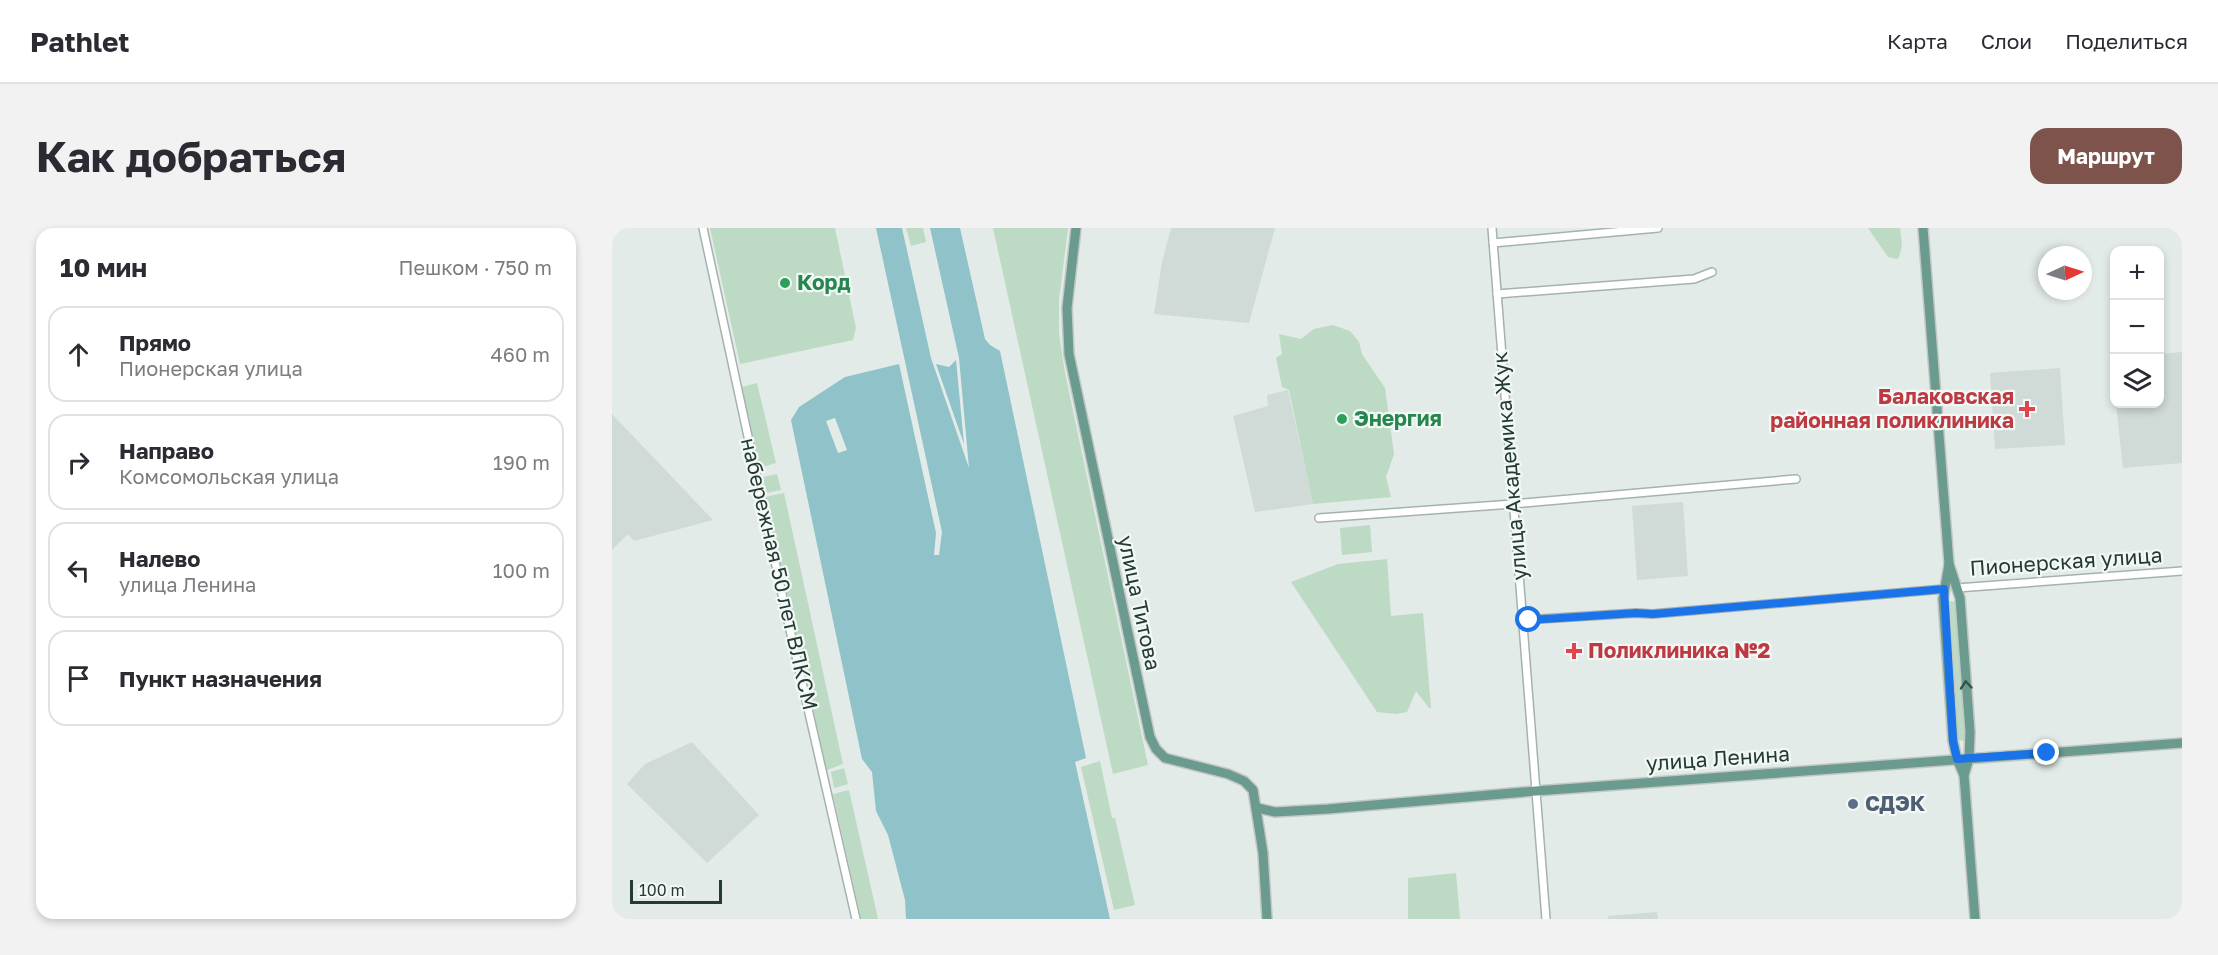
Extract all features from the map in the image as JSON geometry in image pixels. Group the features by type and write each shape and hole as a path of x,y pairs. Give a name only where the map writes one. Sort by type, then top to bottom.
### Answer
{"main road":[{"name":"улица Титова","path":"1076,228 1067,308 1070,354 1150,737 1156,749 1165,758 1228,774 1244,781 1253,790 1258,808 1264,863 1267,919"},
{"path":"1923,228 1949,564 1960,598 1970,732 1969,759 1964,775"},
{"path":"1949,564 1944,589 1952,730 1957,759 1964,775 1975,919"},
{"name":"Пионерская улица","path":"1944,589 1957,588"},
{"name":"улица Ленина","path":"1258,808 1266,811 1287,812 2182,743"}],"street":[{"name":"набережная 50 лет ВЛКСМ","path":"703,228 785,608 856,919"},
{"name":"улица Академика Жук","path":"1492,228 1546,919"},
{"path":"1493,243 1659,228"},
{"path":"1497,294 1694,279 1712,272"},
{"path":"1319,518 1513,504 1796,479"},
{"name":"Пионерская улица","path":"1957,588 2182,571"},
{"name":"Пионерская улица","path":"1522,620 1653,614 1944,589"}],"shaded area":[{"path":"1171,228 1275,228 1249,323 1154,314 1162,262"},
{"path":"2182,352 2182,463 2123,468 2116,408 2164,408 2164,354"},
{"name":"Балаковская районная поликлиника","path":"2060,368 2065,445 1995,449 1990,373"},
{"path":"1288,390 1313,504 1255,512 1233,416 1268,406 1267,395"},
{"path":"612,414 713,520 634,541 628,534 612,550"},
{"path":"1683,502 1688,576 1637,580 1632,506"},
{"path":"692,742 759,815 707,863 627,784 645,764"},
{"path":"1657,912 1658,919 1608,919 1608,916"}],"green space":[{"name":"Корд","path":"710,228 835,228 856,328 853,340 740,364"},
{"path":"906,228 923,228 926,242 911,246"},
{"path":"993,228 1068,228 1059,300 1059,334 1065,373 1148,765 1113,774"},
{"path":"1868,228 1900,228 1902,246 1897,259 1888,257"},
{"name":"Энергия","path":"1333,325 1350,331 1359,342 1362,354 1385,388 1394,454 1386,477 1391,497 1313,504 1289,390 1282,387 1276,358 1282,354 1279,334 1301,339 1314,329"},
{"path":"757,383 776,463 759,468 742,387"},
{"path":"777,474 781,490 766,493 763,477"},
{"path":"784,493 843,764 827,770 765,497"},
{"path":"1370,525 1372,552 1342,555 1340,528"},
{"path":"1387,559 1391,616 1423,613 1431,708 1416,691 1407,712 1396,714 1377,712 1291,582 1338,564"},
{"path":"1949,601 1957,602 1966,741 1957,740"},
{"path":"1100,761 1112,818 1115,818 1135,905 1114,910 1081,767"},
{"path":"844,768 848,784 834,788 831,772"},
{"path":"849,790 878,919 861,919 833,794"},
{"path":"1456,873 1460,919 1408,919 1408,878"}],"water":[{"path":"876,228 902,228 931,358 969,468 959,358 930,228 960,228 985,339 1000,351 1086,758 1075,762 1110,919 906,919 905,900 888,835 876,811 872,772 862,759 791,420 799,407 845,377 899,364 936,533 934,555 939,555 942,532"},
{"path":"956,360 964,444 936,364 949,367"}],"pier":[{"path":"835,418 847,450 838,453 826,421"}],"place":[{"name":"Корд","path":"785,283"},
{"name":"Балаковская районная поликлиника","path":"2027,409"},
{"name":"Энергия","path":"1342,419"},
{"name":"Поликлиника №2","path":"1574,651"},
{"name":"СДЭК","path":"1853,804"}],"route":[{"path":"1529,620 1636,613 1653,614 1944,589 1953,741 1957,759 2047,753"}]}
